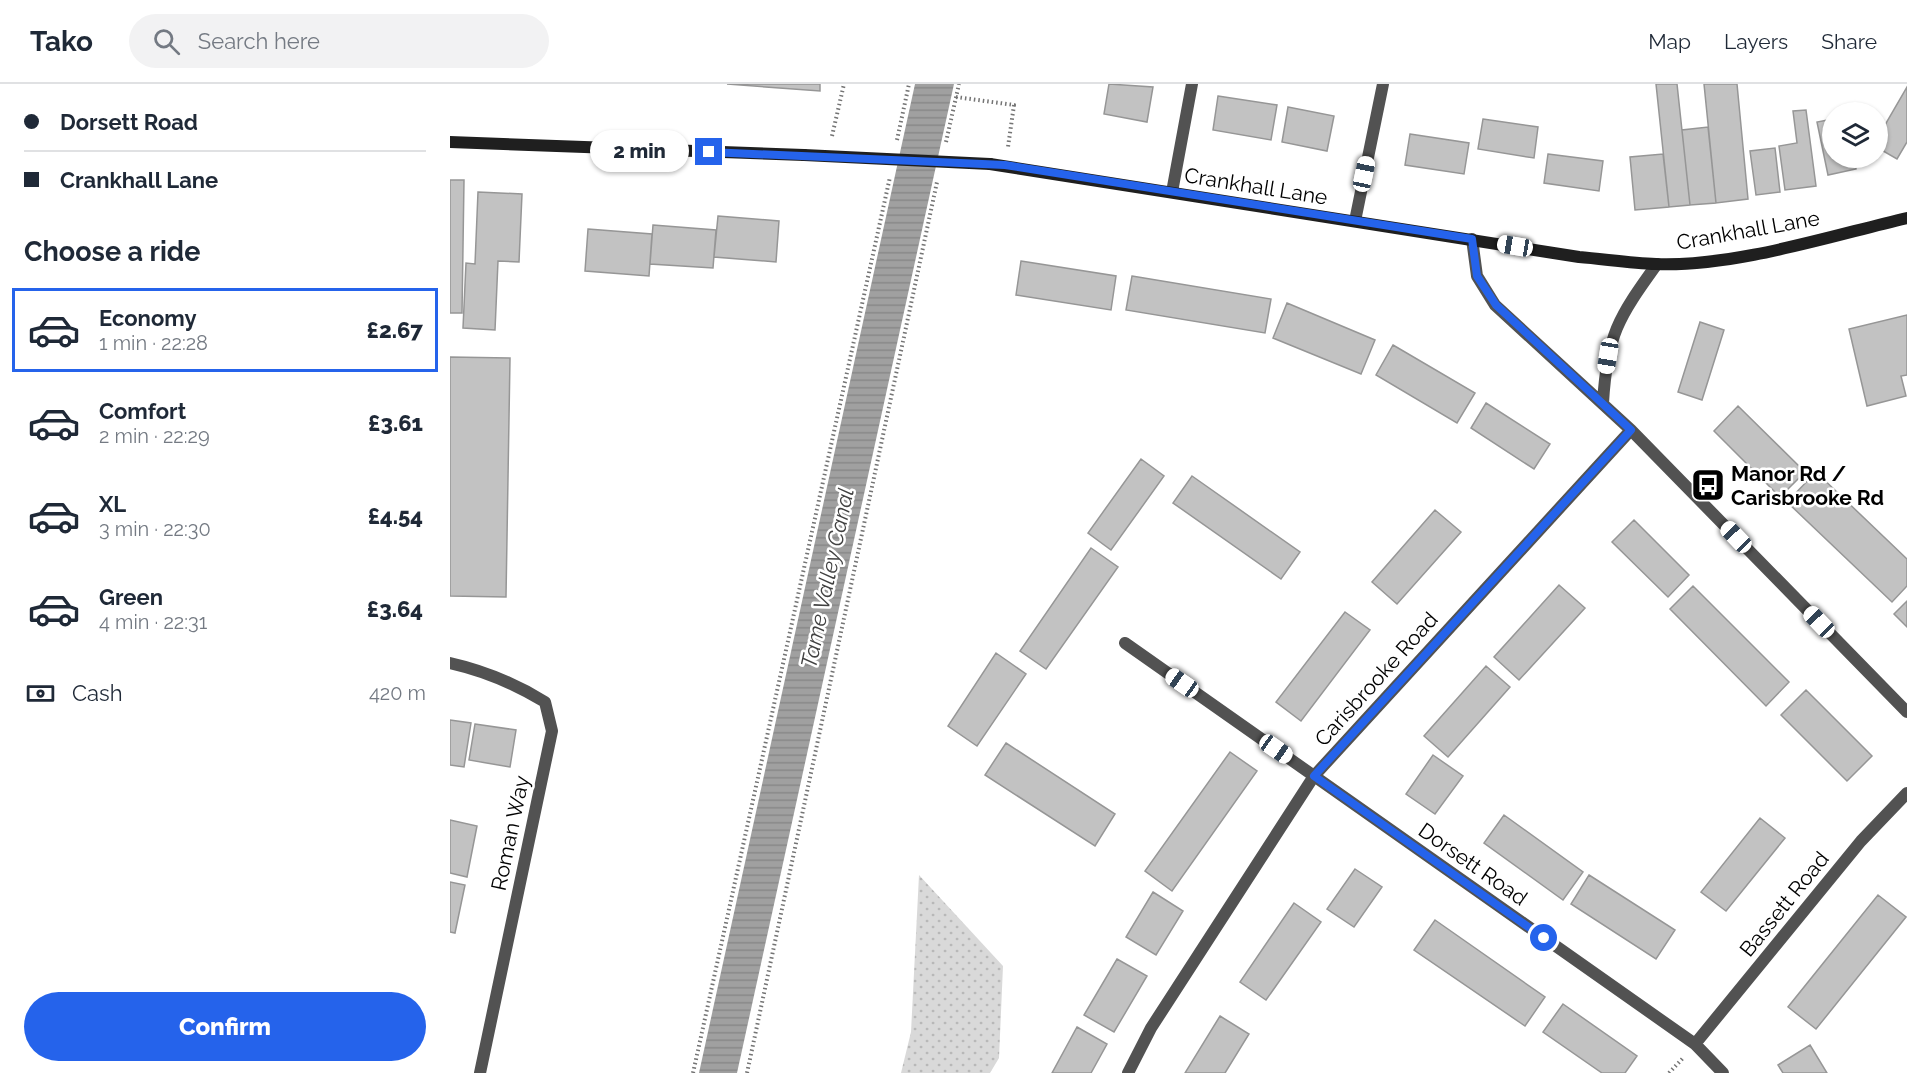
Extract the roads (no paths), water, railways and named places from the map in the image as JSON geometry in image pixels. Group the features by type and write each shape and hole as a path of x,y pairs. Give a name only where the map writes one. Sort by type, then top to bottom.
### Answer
{"street":[{"path":"1172,192 1192,84"},
{"path":"1355,221 1383,84"},
{"name":"Crankhall Lane","path":"450,142 1005,165 1579,257 1657,264 1707,261 1766,251 1907,218"},
{"path":"1472,239 1477,276 1496,305 1631,430 1907,712"},
{"path":"1603,403 1613,333 1622,313 1657,264"},
{"name":"Carisbrooke Road","path":"1128,1073 1157,1019 1314,776 1631,430"},
{"name":"Dorsett Road","path":"1125,643 1695,1044 1723,1073"},
{"name":"Roman Way","path":"450,663 483,670 505,679 545,702 552,731 480,1073"},
{"name":"Bassett Road","path":"1695,1044 1834,873 1907,793"}],"water":[{"name":"Tame Valley Canal","path":"915,84 954,84 737,1073 699,1073"}],"place":[{"name":"Manor Rd / Carisbrooke Rd","path":"1708,485"}]}
